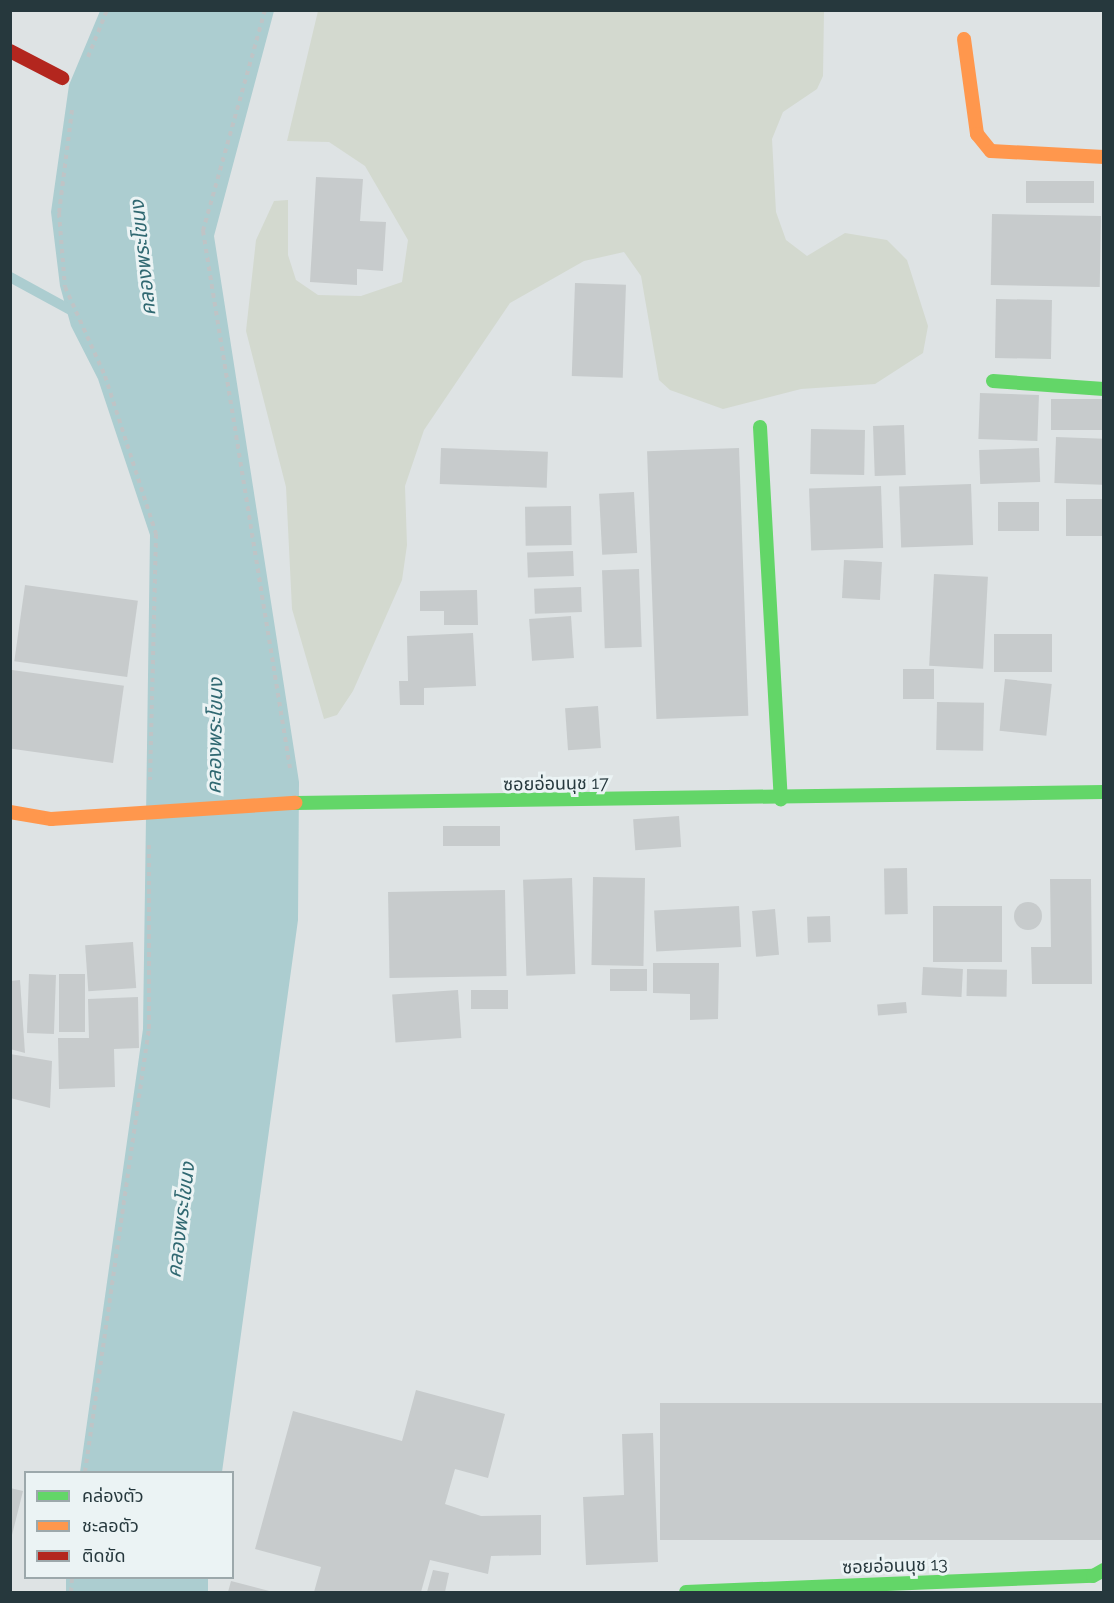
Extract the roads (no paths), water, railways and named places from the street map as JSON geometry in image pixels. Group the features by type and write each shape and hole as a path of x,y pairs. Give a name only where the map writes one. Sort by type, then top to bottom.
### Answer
{"street":[{"path":"964,39 977,134 991,151 1104,157"},
{"path":"10,51 62,78"},
{"path":"993,381 1104,389"},
{"path":"760,427 781,800"},
{"name":"ซอยอ่อนนุช 17","path":"10,812 51,819 296,804 781,800 1104,792"},
{"name":"ซอยอ่อนนุช 13","path":"686,1593 1093,1576 1104,1570"}],"water":[{"name":"คลองพระโขนง","path":"100,11 274,11 214,236 299,782 298,920 222,1471 80,1471 143,1029 150,535 98,379 71,326 60,286 51,212 69,85"},
{"path":"66,1579 208,1579 208,1592 66,1592"}],"waterway":[{"path":"10,277 78,314"}]}
